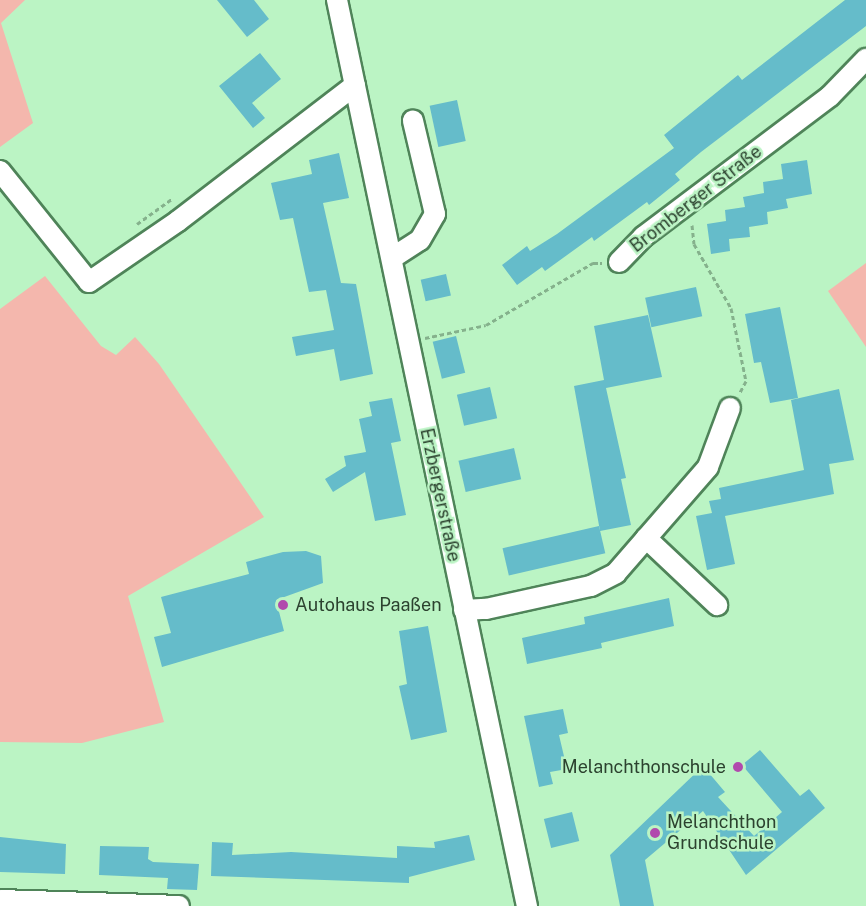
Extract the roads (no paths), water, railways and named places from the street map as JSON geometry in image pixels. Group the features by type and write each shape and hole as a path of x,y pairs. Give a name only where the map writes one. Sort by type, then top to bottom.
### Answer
{"street":[{"name":"Erzbergerstraße","path":"337,0 527,906"},
{"name":"Bromberger Straße","path":"619,262 643,237 830,96 866,59"},
{"path":"0,171 88,282 178,221 355,85"},
{"path":"392,258 420,240 435,214 413,121"},
{"path":"464,610 486,609 604,581 646,538 708,467 730,408"},
{"path":"646,538 717,605"},
{"path":"0,900 179,906"}],"place":[{"name":"Autohaus Paaßen","path":"283,605"},
{"name":"Melanchthonschule","path":"738,767"},
{"name":"Melanchthon Grundschule","path":"655,833"}]}
